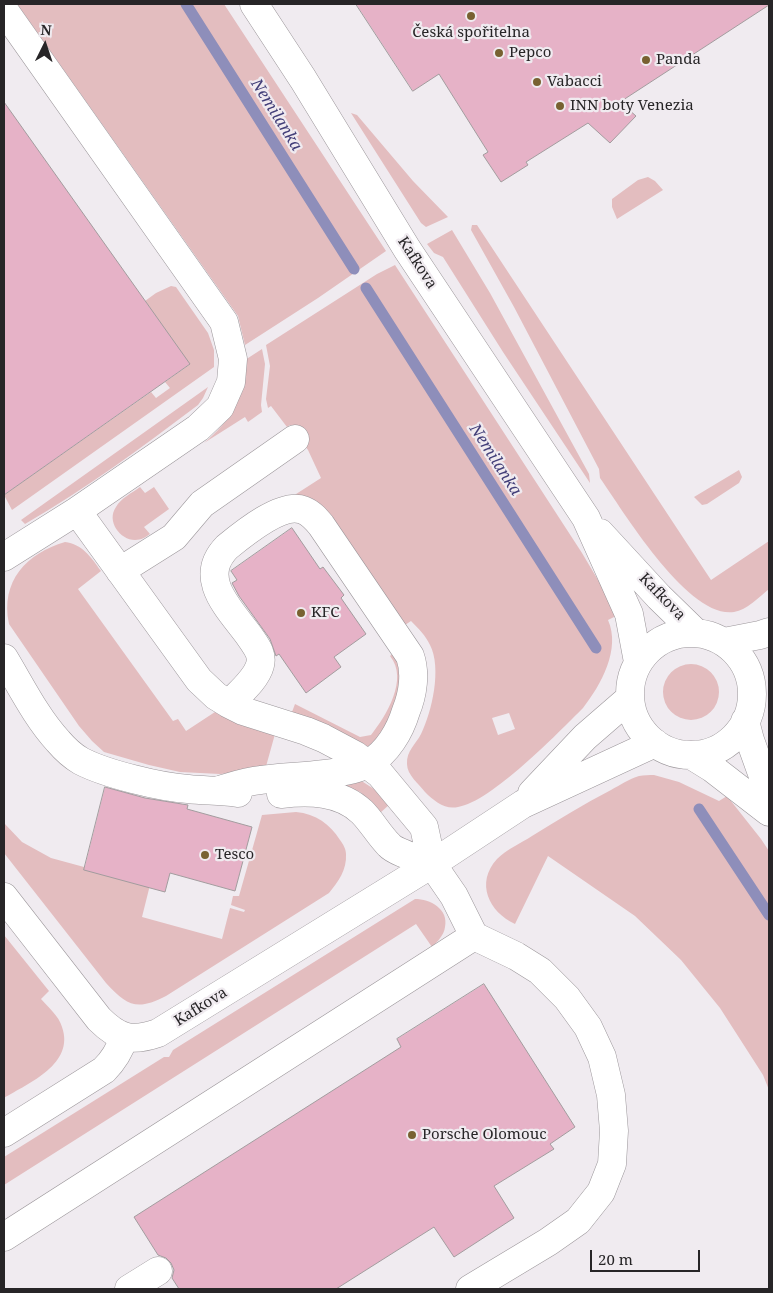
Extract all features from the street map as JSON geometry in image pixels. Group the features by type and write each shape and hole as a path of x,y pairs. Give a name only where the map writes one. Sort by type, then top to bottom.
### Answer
{"street":[{"name":"Kafkova","path":"254,4 303,79 407,249 586,518 659,597 696,633"},
{"path":"4,10 224,322 233,360 231,382 220,407 198,428 77,511 4,557"},
{"path":"120,571 174,536 202,504 295,439"},
{"path":"220,790 258,780 356,769 378,758 393,738 404,717 412,687 413,664 410,656 401,640 321,525 305,510 291,509 278,513 227,547 221,553 215,565 213,573 215,586 257,647 261,659 256,675 229,704"},
{"path":"77,511 199,680 216,696 229,704 243,711 306,731 339,746 380,774 424,827 432,864 454,896 474,936 516,956 540,971 567,998 588,1027 602,1058 611,1095 614,1131 612,1164 601,1192 578,1220 548,1242 470,1289"},
{"name":"Kafkova","path":"586,518 629,614 638,662"},
{"path":"724,642 760,636 769,632"},
{"name":"Kafkova","path":"749,708 736,736 723,746 708,752 691,755 676,753 655,743 642,731 637,723 630,698 632,676 638,662 648,650 662,640 678,634 696,633 724,642 737,654 747,669 750,678 750,740 769,793"},
{"path":"4,658 58,742 80,760 102,770 189,790 220,790 258,796 313,792 340,798 351,803 361,811 390,847 432,864"},
{"path":"749,708 769,676"},
{"path":"523,804 585,737 630,698"},
{"path":"292,776 302,758 306,731"},
{"path":"523,804 655,743"},
{"name":"Kafkova","path":"691,755 712,768 769,812"},
{"name":"Kafkova","path":"124,1037 144,1038 158,1033 432,864 523,804"},
{"path":"4,897 99,1019 115,1033 124,1037 118,1054 104,1070 4,1133"},
{"path":"4,1237 474,936"},
{"path":"129,1289 158,1271"}],"shaded area":[{"path":"17,4 224,4 386,251 245,345 238,316"},
{"path":"351,113 357,115 413,181 448,217 426,227 421,223"},
{"path":"648,177 655,181 663,190 617,219 612,207 612,199 638,180"},
{"path":"472,225 477,225 711,580 769,541 769,589 753,603 744,609 734,612 716,610 697,599 678,582 641,537 600,478 599,469 514,307 471,230"},
{"path":"452,230 490,293 589,474 590,483 503,352 443,257 434,253 427,244"},
{"path":"395,265 582,553 614,607 616,616 608,620 611,631 611,655 602,678 583,708 524,765 505,780 472,802 453,808 444,806 432,799 414,779 408,768 408,755 421,734 432,702 435,666 434,655 430,645 424,635 411,621 405,625 293,496 321,478 308,450 290,425 287,427 271,406 268,408 266,399 270,366 266,345 377,274","holes":["509,713 515,729 498,735 492,718"]},
{"path":"171,286 176,287 208,333 214,350 214,367 12,510 4,495 151,392 156,398 170,388 165,382 189,365 145,301"},
{"path":"262,349 265,364 262,412 248,422 245,417 204,443 222,426 240,396 245,372 245,360"},
{"path":"208,387 198,405 113,467 70,497 25,524 21,520"},
{"path":"739,470 742,477 739,483 707,504 702,505 694,497"},
{"path":"140,487 145,493 154,487 169,509 144,527 150,534 135,540 124,537 116,529 113,512 124,498"},
{"path":"65,542 81,548 90,556 101,571 78,589 173,721 178,719 186,731 215,712 234,721 275,734 265,770 220,774 180,772 104,752 92,741 79,726 9,624 7,609 9,595 19,571 39,553"},
{"path":"395,652 401,674 400,688 385,728 369,746 365,746 292,712 295,704 360,737 371,735 389,708 393,697 397,675 395,665 390,656"},
{"path":"691,664 711,672 719,692 711,712 691,720 671,712 663,692 671,672"},
{"path":"654,775 679,782 719,801 727,796 769,851 769,1090 763,1075 720,1008 681,960 635,916 548,856 515,924 498,912 488,896 486,887 490,868 505,853 571,812 628,780 639,776"},
{"path":"343,780 360,780 377,791 390,804 380,813 360,792 343,786"},
{"path":"296,812 310,815 322,821 332,829 344,847 346,854 345,865 329,893 166,996 140,1005 133,1004 120,997 106,983 4,853 4,823 22,842 51,858 150,885 142,917 222,939 230,908 244,912 245,910 231,905 233,896 239,896 262,815"},
{"path":"415,899 432,903 444,915 445,927 443,933 432,947 416,924 4,1185 4,1157 164,1057 169,1057 173,1050"},
{"path":"4,935 49,991 41,999 58,1019 62,1027 64,1040 62,1052 47,1071 4,1098"}],"building":[{"path":"356,4 769,5 620,102 636,116 610,143 588,123 526,162 528,165 501,182 483,155 488,152 439,74 413,91"},
{"path":"4,102 190,364 4,495"},
{"name":"KFC","path":"292,528 320,569 323,567 344,595 341,598 366,634 334,657 341,667 306,693 279,654 276,656 270,639 239,596 232,583 237,580 231,571"},
{"path":"105,787 145,798 188,805 187,809 252,827 235,891 170,873 165,892 84,870"},
{"name":"Porsche Olomouc","path":"484,984 575,1127 550,1144 554,1149 494,1186 514,1218 454,1257 434,1227 336,1289 179,1289 172,1278 174,1270 171,1263 166,1258 158,1255 134,1217 401,1047 397,1039"}],"waterway":[{"name":"Nemilanka","path":"186,4 354,269"},
{"name":"Nemilanka","path":"366,288 596,648"},
{"name":"Nemilanka","path":"699,809 769,915"}],"place":[{"name":"Česká spořitelna","path":"471,16"},
{"name":"Pepco","path":"499,53"},
{"name":"Panda","path":"646,60"},
{"name":"Vabacci","path":"537,82"},
{"name":"INN boty Venezia","path":"560,106"},
{"name":"KFC","path":"301,613"},
{"name":"Tesco","path":"205,855"},
{"name":"Porsche Olomouc","path":"412,1135"}]}
